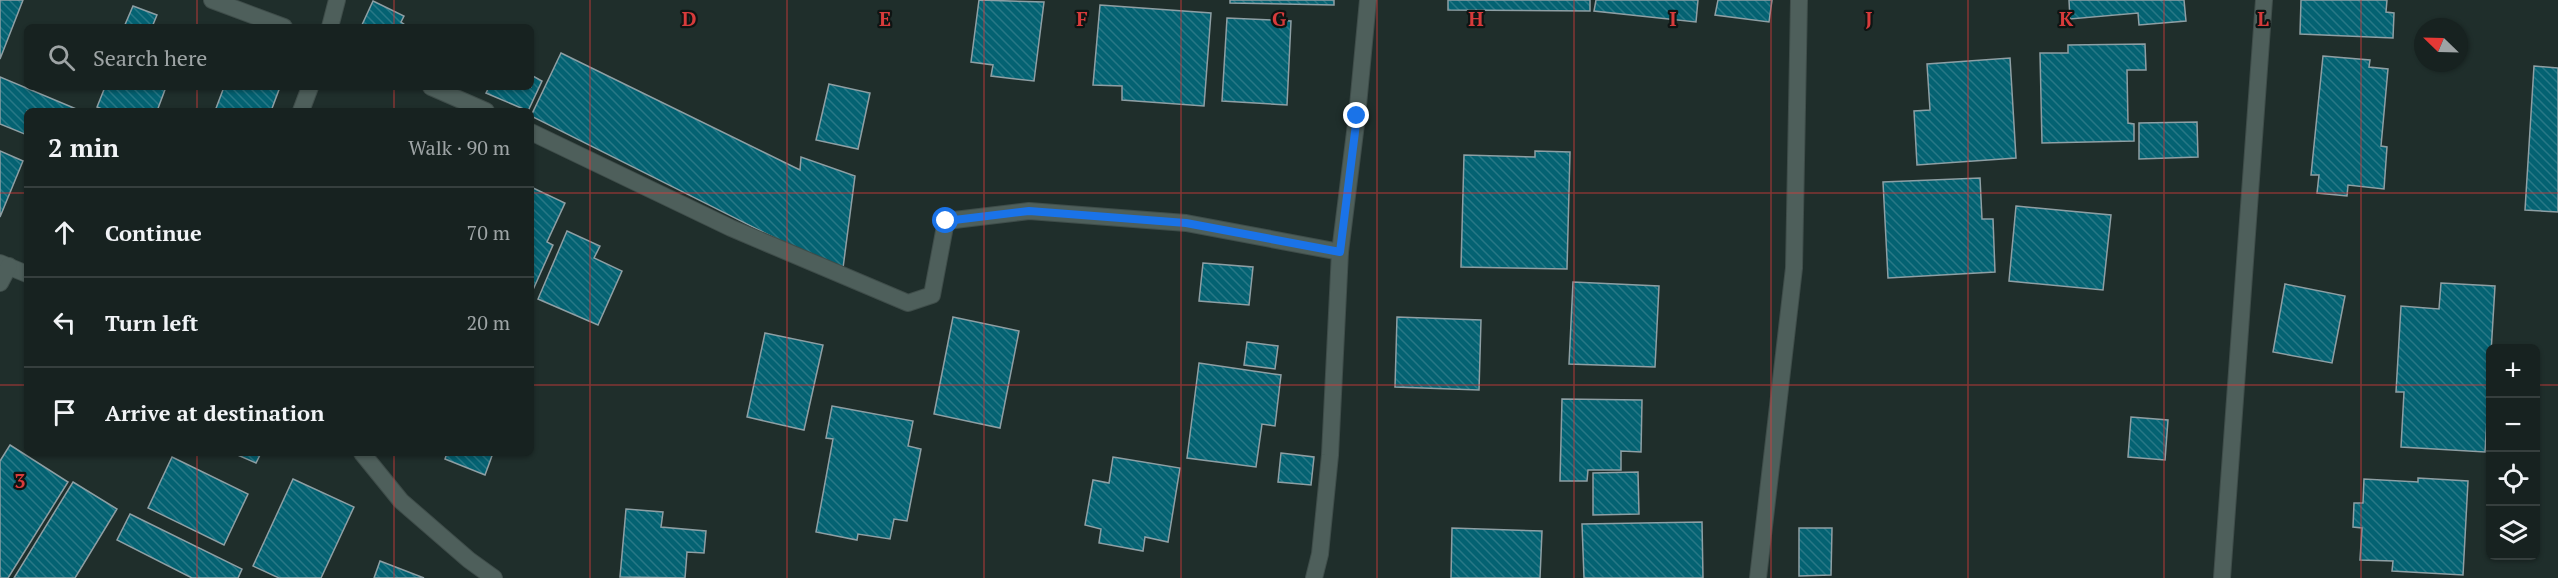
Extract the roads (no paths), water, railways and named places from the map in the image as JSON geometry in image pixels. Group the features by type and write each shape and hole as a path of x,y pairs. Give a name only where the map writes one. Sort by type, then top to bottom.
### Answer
{"street":[{"path":"212,0 276,24"},
{"path":"331,24 337,0"},
{"path":"1314,578 1320,554 1330,455 1340,252 1357,116 1368,0"},
{"path":"1758,578 1794,268 1799,0"},
{"path":"2222,578 2264,0"},
{"path":"302,108 309,90"},
{"path":"438,90 479,108"},
{"path":"534,133 731,228 908,303 932,295 946,221 1029,211 1186,223 1340,252"},
{"path":"0,282 4,264 24,273"},
{"path":"364,456 401,501 469,560 494,578"}]}
